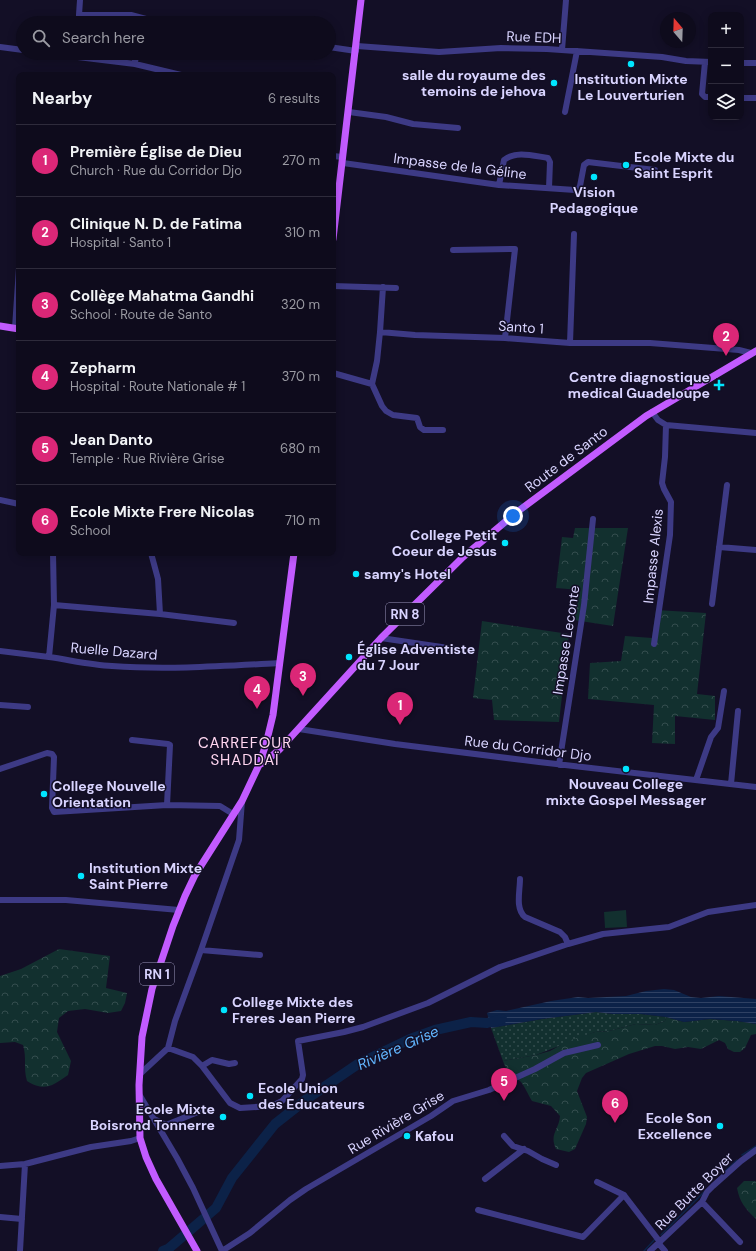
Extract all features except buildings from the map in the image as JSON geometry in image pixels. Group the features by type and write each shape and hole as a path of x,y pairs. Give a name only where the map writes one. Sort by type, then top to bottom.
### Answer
{"main road":[{"path":"336,216 361,0"},
{"path":"0,326 16,328"},
{"name":"Route de Santo","path":"259,765 273,756 381,638 463,557 517,512 652,412 754,352"},
{"name":"RN 1","path":"197,1251 156,1178 146,1157 140,1138 139,1094 142,1037 152,989 180,910 195,874 242,801 259,765 266,744 273,715 294,556"}],"street":[{"path":"80,0 79,15 133,16"},
{"path":"562,50 566,0"},
{"path":"0,47 16,49"},
{"name":"Rue EDH","path":"336,48 439,52 501,48 562,50 662,57 686,61 708,62"},
{"path":"565,112 577,51"},
{"path":"102,60 134,64 168,72"},
{"path":"134,64 135,60"},
{"path":"708,62 702,94 705,97 708,97"},
{"path":"744,62 756,63"},
{"path":"744,98 756,98"},
{"path":"349,112 386,117 413,124 458,128"},
{"path":"499,185 504,160 507,157 520,154 548,158 550,160 549,188"},
{"name":"Impasse de la Géline","path":"336,157 343,160 499,185 575,190 580,186 584,166 588,162 655,170"},
{"path":"570,343 574,234"},
{"path":"453,250 515,249 505,338"},
{"path":"336,286 396,288"},
{"path":"383,287 377,361 372,384 382,406 390,414 417,418 420,427 424,430 444,430"},
{"name":"Santo 1","path":"380,332 505,338 570,343 650,342 754,352"},
{"path":"336,373 372,384"},
{"path":"652,412 658,420 666,425 756,433"},
{"name":"Impasse Alexis","path":"654,644 670,535 671,502 662,483 665,457 666,425"},
{"path":"712,604 727,485"},
{"path":"0,500 16,503"},
{"name":"Impasse Leconte","path":"559,765 584,605 593,518"},
{"path":"719,547 756,550"},
{"name":"Ruelle Dazard","path":"53,556 54,605 49,657 111,666 153,668 198,668 280,663"},
{"path":"152,556 158,579 160,614"},
{"path":"54,605 160,614 234,623"},
{"path":"381,638 455,649"},
{"path":"0,651 49,657"},
{"path":"696,780 711,737 718,728 724,691"},
{"path":"0,705 28,707"},
{"path":"731,784 738,711"},
{"name":"Rue du Corridor Djo","path":"298,729 395,744 559,765 756,787"},
{"path":"132,740 170,745 167,805"},
{"path":"0,769 47,753 52,754 54,757 52,808 54,812 167,805 220,806 233,814"},
{"path":"140,1074 168,1048 174,1021 201,950 239,840 242,801"},
{"path":"520,879 519,908 521,913 525,917 560,932 565,937 568,944"},
{"path":"0,900 66,900 180,910"},
{"path":"168,1048 193,1057 202,1066 230,1103 235,1106 240,1108 272,1106 282,1101 302,1079 303,1075 298,1041 363,1027 428,1003 500,968 568,944 603,934 669,926 708,912 756,905"},
{"path":"201,950 260,955"},
{"name":"Rue Rivière Grise","path":"221,1250 250,1234 290,1200 431,1116 453,1101 488,1090 535,1069 564,1053 598,1045"},
{"path":"202,1066 212,1060 229,1064 235,1063"},
{"path":"139,1094 193,1188 221,1250"},
{"path":"154,1119 166,1125 198,1112"},
{"path":"504,1136 513,1146 524,1149 556,1165"},
{"path":"0,1166 25,1164 91,1147 131,1141 140,1138"},
{"path":"485,1179 524,1149"},
{"name":"Rue Butte Boyer","path":"650,1251 702,1202 707,1192 755,1153"},
{"path":"20,1251 25,1164"},
{"path":"597,1182 624,1195 665,1251"},
{"path":"478,1210 583,1237 624,1195"},
{"path":"702,1202 740,1242"},
{"path":"0,1217 22,1219"}],"green space":[{"path":"575,528 628,528 613,626 574,620 580,590 556,588 562,537 573,538"},
{"path":"656,610 706,613 697,694 715,696 715,720 675,716 675,744 652,743 654,705 588,699 590,663 621,661 625,636 652,638"},
{"path":"482,621 569,634 559,722 494,720 492,700 473,698"},
{"path":"626,910 627,927 605,928 604,912"},
{"path":"59,949 110,956 106,988 127,993 125,1003 121,1011 108,1013 85,1009 68,1011 59,1018 57,1032 71,1061 68,1075 53,1085 44,1087 27,1081 23,1045 15,1042 0,1043 0,976 21,969"},
{"path":"596,1012 613,1014 641,1014 666,1017 665,1021 655,1025 636,1024 609,1031 595,1032 536,1055 503,1061 491,1028 542,1019"},
{"path":"666,1017 684,1022 710,1019 756,1024 756,1034 751,1035 745,1048 740,1052 734,1052 728,1049 725,1043 719,1040 701,1049 688,1047 675,1049 655,1046 629,1054 586,1073 582,1078 577,1091 587,1117 586,1124 575,1149 569,1152 556,1149 554,1144 554,1136 560,1116 551,1106 532,1101 522,1083 508,1071 503,1061 550,1051 568,1041 595,1032 609,1031 636,1024 655,1025 665,1021"},
{"path":"744,1181 756,1182 756,1219 744,1205 738,1193 737,1188"}],"water":[{"path":"664,989 674,990 691,997 701,998 719,996 756,999 756,1024 710,1019 684,1022 666,1017 641,1014 613,1014 596,1012 542,1019 491,1028 487,1013 497,1010 506,1011 551,1001 578,997 588,998 626,996 646,991"}],"waterway":[{"name":"Rivière Grise","path":"163,1251 168,1249 216,1208 232,1178 275,1124 308,1098 358,1064 410,1039 435,1030 471,1022 487,1023 502,1019"},
{"path":"742,1155 756,1146"},
{"path":"725,1171 737,1160"},
{"path":"661,1235 704,1192"},
{"path":"644,1251 655,1239"}],"place":[{"name":"Institution Mixte Le Louverturien","path":"631,64"},
{"name":"salle du royaume des temoins de jehova","path":"554,83"},
{"name":"Ecole Mixte du Saint Esprit","path":"626,165"},
{"name":"Vision Pedagogique","path":"594,177"},
{"name":"Clinique N. D. de Fatima","path":"726,356"},
{"name":"Centre diagnostique medical Guadeloupe","path":"719,385"},
{"name":"College Petit Coeur de Jesus","path":"505,543"},
{"name":"samy's Hotel","path":"356,574"},
{"name":"Église Adventiste du 7 Jour","path":"349,657"},
{"name":"Collège Mahatma Gandhi","path":"303,696"},
{"name":"Zepharm","path":"257,709"},
{"name":"Première Église de Dieu","path":"400,725"},
{"name":"Nouveau College mixte Gospel Messager","path":"626,769"},
{"name":"College Nouvelle Orientation","path":"44,794"},
{"name":"Institution Mixte Saint Pierre","path":"81,876"},
{"name":"College Mixte des Freres Jean Pierre","path":"224,1010"},
{"name":"Ecole Union des Educateurs","path":"250,1096"},
{"name":"Jean Danto","path":"504,1101"},
{"name":"Ecole Mixte Boisrond Tonnerre","path":"223,1117"},
{"name":"Ecole Mixte Frere Nicolas","path":"615,1123"},
{"name":"Ecole Son Excellence","path":"720,1126"},
{"name":"Kafou","path":"407,1136"}],"district":[{"name":"CARREFOUR SHADDAÏ","path":"245,752"}]}
